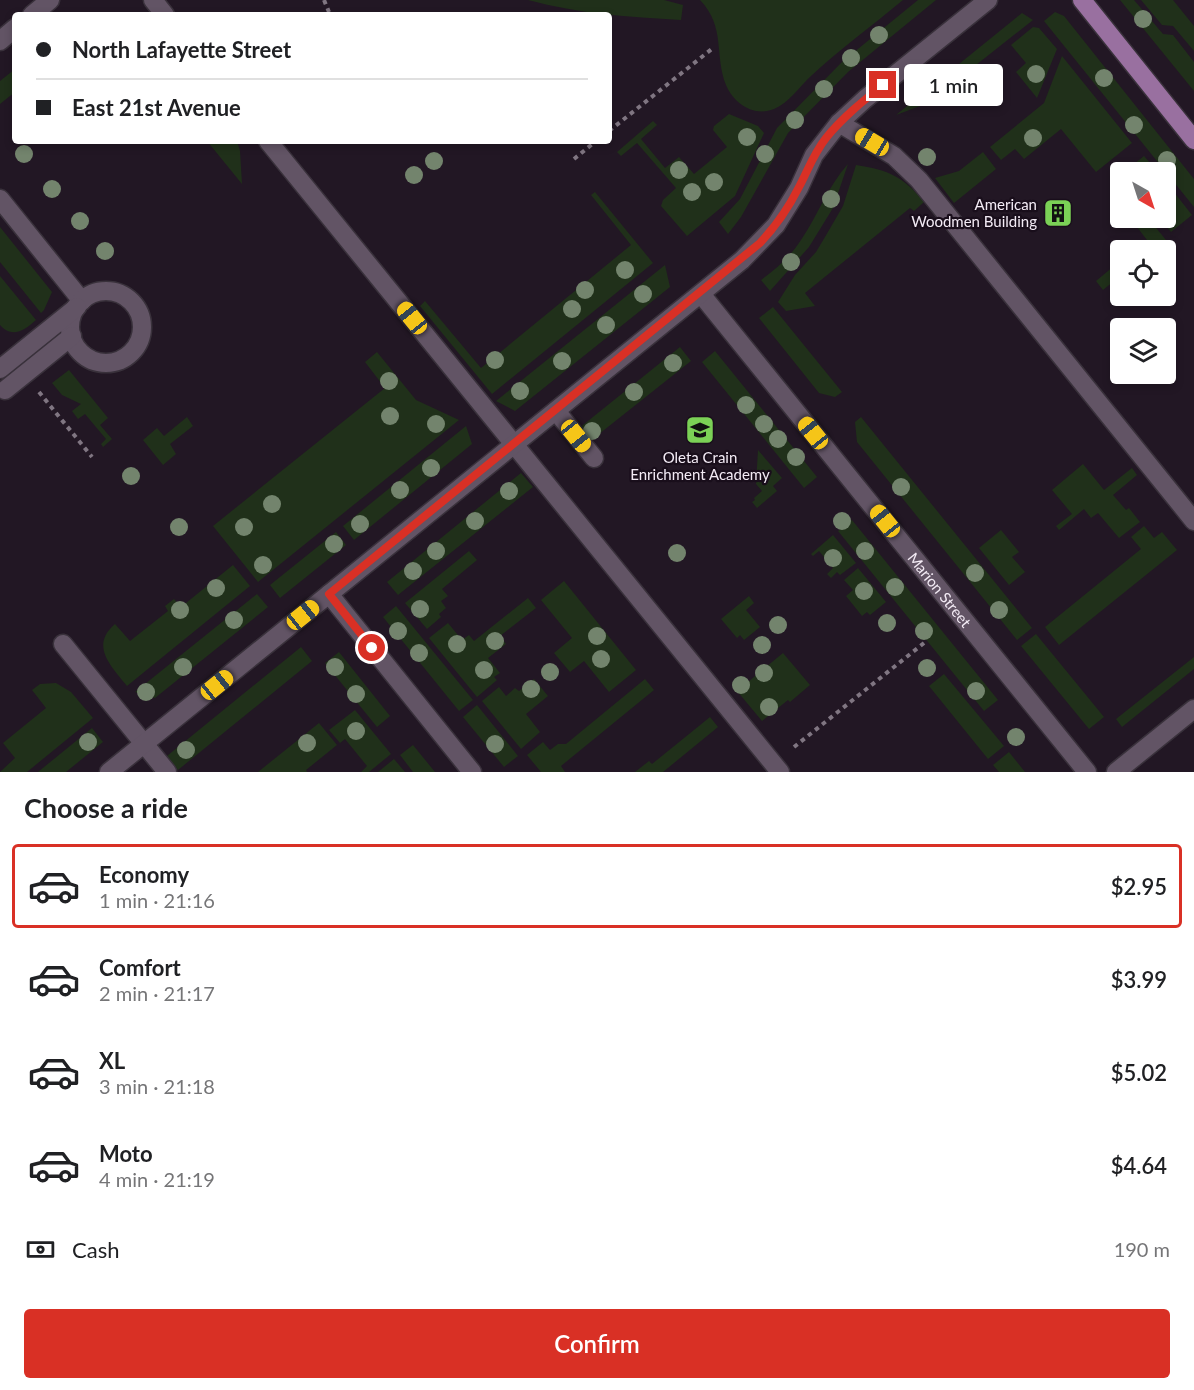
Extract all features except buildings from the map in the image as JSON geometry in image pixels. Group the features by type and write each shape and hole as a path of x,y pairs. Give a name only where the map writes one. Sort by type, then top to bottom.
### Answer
{"main road":[{"path":"1082,0 1194,140"}],"street":[{"path":"36,12 50,0"},
{"path":"153,0 163,12"},
{"path":"109,772 754,249 776,225 799,188 814,155 839,123 865,99 988,0"},
{"path":"0,40 12,30"},
{"path":"839,123 894,156 919,180 1194,521"},
{"path":"270,144 780,772"},
{"path":"0,199 80,304"},
{"path":"3,361 80,304 99,292 110,291 121,294 138,308 142,319 142,330 140,340 134,350 115,362 104,363 84,355 76,346 72,336 72,316 80,304"},
{"name":"Marion Street","path":"701,294 1087,772"},
{"path":"5,390 72,336"},
{"path":"556,411 594,458"},
{"path":"329,594 472,772"},
{"path":"63,644 167,772"},
{"path":"1116,772 1194,709"}],"path":[{"path":"612,128 713,48"},
{"path":"574,159 592,144"},
{"path":"38,391 92,457"},
{"path":"794,747 924,643"}],"green space":[{"path":"528,0 664,0 683,5 681,20 612,15 612,12 585,12"},
{"path":"700,0 903,0 822,66 785,103 774,109 759,111 739,103 726,85 713,20"},
{"path":"918,0 936,0 848,72 788,133 741,217 728,234 719,222 740,199 777,128 842,62"},
{"path":"1120,0 1134,0 1163,34 1173,35 1194,62 1194,91"},
{"path":"1141,0 1173,0 1194,26 1194,51 1173,26 1162,25"},
{"path":"1055,12 1064,16 1194,179 1194,207 1176,185 1176,162 1158,162 1044,21"},
{"path":"1022,13 1033,20 928,103 896,115"},
{"path":"1033,27 1039,28 1057,49 1037,98 1016,72 1026,63 1011,45"},
{"path":"1062,56 1132,143 1096,172 1061,129 1024,159 1015,149 1001,160 990,147 1044,103"},
{"path":"12,71 12,94 0,104 0,81"},
{"path":"729,114 758,126 764,133 735,196 687,236 661,206 663,200 676,188 637,143 621,156 617,152 653,121 657,125 641,139 665,168 679,157 694,174 727,147 713,130 714,126"},
{"path":"209,144 238,144 242,184"},
{"path":"983,152 996,169 954,203 935,178 959,171"},
{"path":"1144,156 1149,162 1136,162"},
{"path":"848,164 833,208 809,247 770,291 761,280 783,262 797,246"},
{"path":"856,165 877,169 902,180 924,202 914,211 910,208 805,293 815,306 786,311 778,302 795,275 816,252 843,206"},
{"path":"595,192 653,263 492,394 420,306 425,301 481,368 631,245 591,195"},
{"path":"1176,195 1192,215 1176,228"},
{"path":"0,227 52,292 41,313 0,262"},
{"path":"1138,228 1156,228 1166,240 1147,240"},
{"path":"665,265 670,287 515,411 496,401"},
{"path":"1110,269 1110,284 1103,290 1096,281"},
{"path":"0,276 36,320 18,332 9,332 0,325"},
{"path":"773,307 842,392 835,397 819,393 759,318"},
{"path":"680,347 691,361 589,442 578,429"},
{"path":"715,351 817,477 804,488 702,362"},
{"path":"377,352 416,400 459,420 258,582 213,526 385,388 365,362"},
{"path":"69,370 108,418 100,425 112,439 103,447 101,444 106,439 85,414 78,419 72,411 81,404 62,395 52,383"},
{"path":"187,417 193,426 170,444 176,454 163,465 143,440 157,428 164,436"},
{"path":"861,417 1032,628 1017,640 857,442 855,422"},
{"path":"466,426 472,444 354,540 343,526"},
{"path":"758,450 782,478 773,486 777,491 757,508 752,502 762,491 756,484"},
{"path":"1083,464 1104,490 1132,468 1137,475 1113,495 1126,510 1129,508 1140,522 1119,538 1098,513 1091,518 1084,509 1059,530 1056,526 1072,514 1052,490"},
{"path":"521,473 533,487 398,595 387,582"},
{"path":"852,520 998,700 984,711 838,531"},
{"path":"1144,526 1154,538 1162,532 1177,550 1059,645 1045,627 1141,549 1131,537"},
{"path":"1001,530 1019,552 1012,557 1025,572 1009,585 979,548"},
{"path":"336,532 346,545 280,598 270,585"},
{"path":"833,535 856,563 840,575 837,572 831,578 827,574 833,568 819,551 813,556 811,554"},
{"path":"469,551 477,560 442,589 448,596 441,601 446,608 439,614 441,617 427,629 405,603"},
{"path":"233,565 250,586 127,686 110,664 103,648 107,632 115,624 130,641 168,611 165,606 174,599 181,607"},
{"path":"858,568 886,602 870,615 867,612 862,616 846,596 853,590 844,580"},
{"path":"564,581 636,670 609,692 584,661 570,672 554,653 572,638 541,600"},
{"path":"257,594 268,607 155,698 135,692"},
{"path":"749,596 754,603 746,610 760,627 744,640 740,635 737,638 721,619"},
{"path":"528,598 536,608 500,636 506,644 488,658 500,673 494,677 497,680 477,697 429,638 448,623 462,640 469,635 474,641"},
{"path":"396,606 473,700 459,711 383,617"},
{"path":"1036,634 1104,717 1089,729 1021,646"},
{"path":"301,647 312,661 178,770 167,756"},
{"path":"339,652 390,716 377,727 325,663"},
{"path":"783,653 810,685 762,721 737,691"},
{"path":"1194,657 1194,669 1122,727 1116,719"},
{"path":"944,674 1004,746 988,759 929,686"},
{"path":"534,679 548,696 526,714 540,732 521,749 482,701 499,687 506,696 515,688 519,691"},
{"path":"645,679 654,690 561,766 565,772 541,772 527,755 543,742 550,750 558,744 566,744"},
{"path":"56,683 71,692 93,718 27,772 0,772 15,758 3,743 46,708 32,690 40,684"},
{"path":"477,705 518,756 504,767 463,717"},
{"path":"355,710 391,754 369,772 361,772 367,766 345,739 340,743 329,730"},
{"path":"710,717 718,727 663,772 635,772 649,761 652,764"},
{"path":"319,723 337,745 306,770 307,772 258,772"},
{"path":"92,728 103,742 66,772 38,772"},
{"path":"413,745 435,772 413,772 400,755"},
{"path":"1009,752 1025,772 999,772 993,765"},
{"path":"394,759 405,772 378,772"}],"place":[{"name":"American Woodmen Building","path":"1058,213"},
{"name":"Oleta Crain Enrichment Academy","path":"700,430"}],"route":[{"path":"372,648 329,594 742,260 776,225 799,188 814,155 826,138 839,123 883,85"}]}
